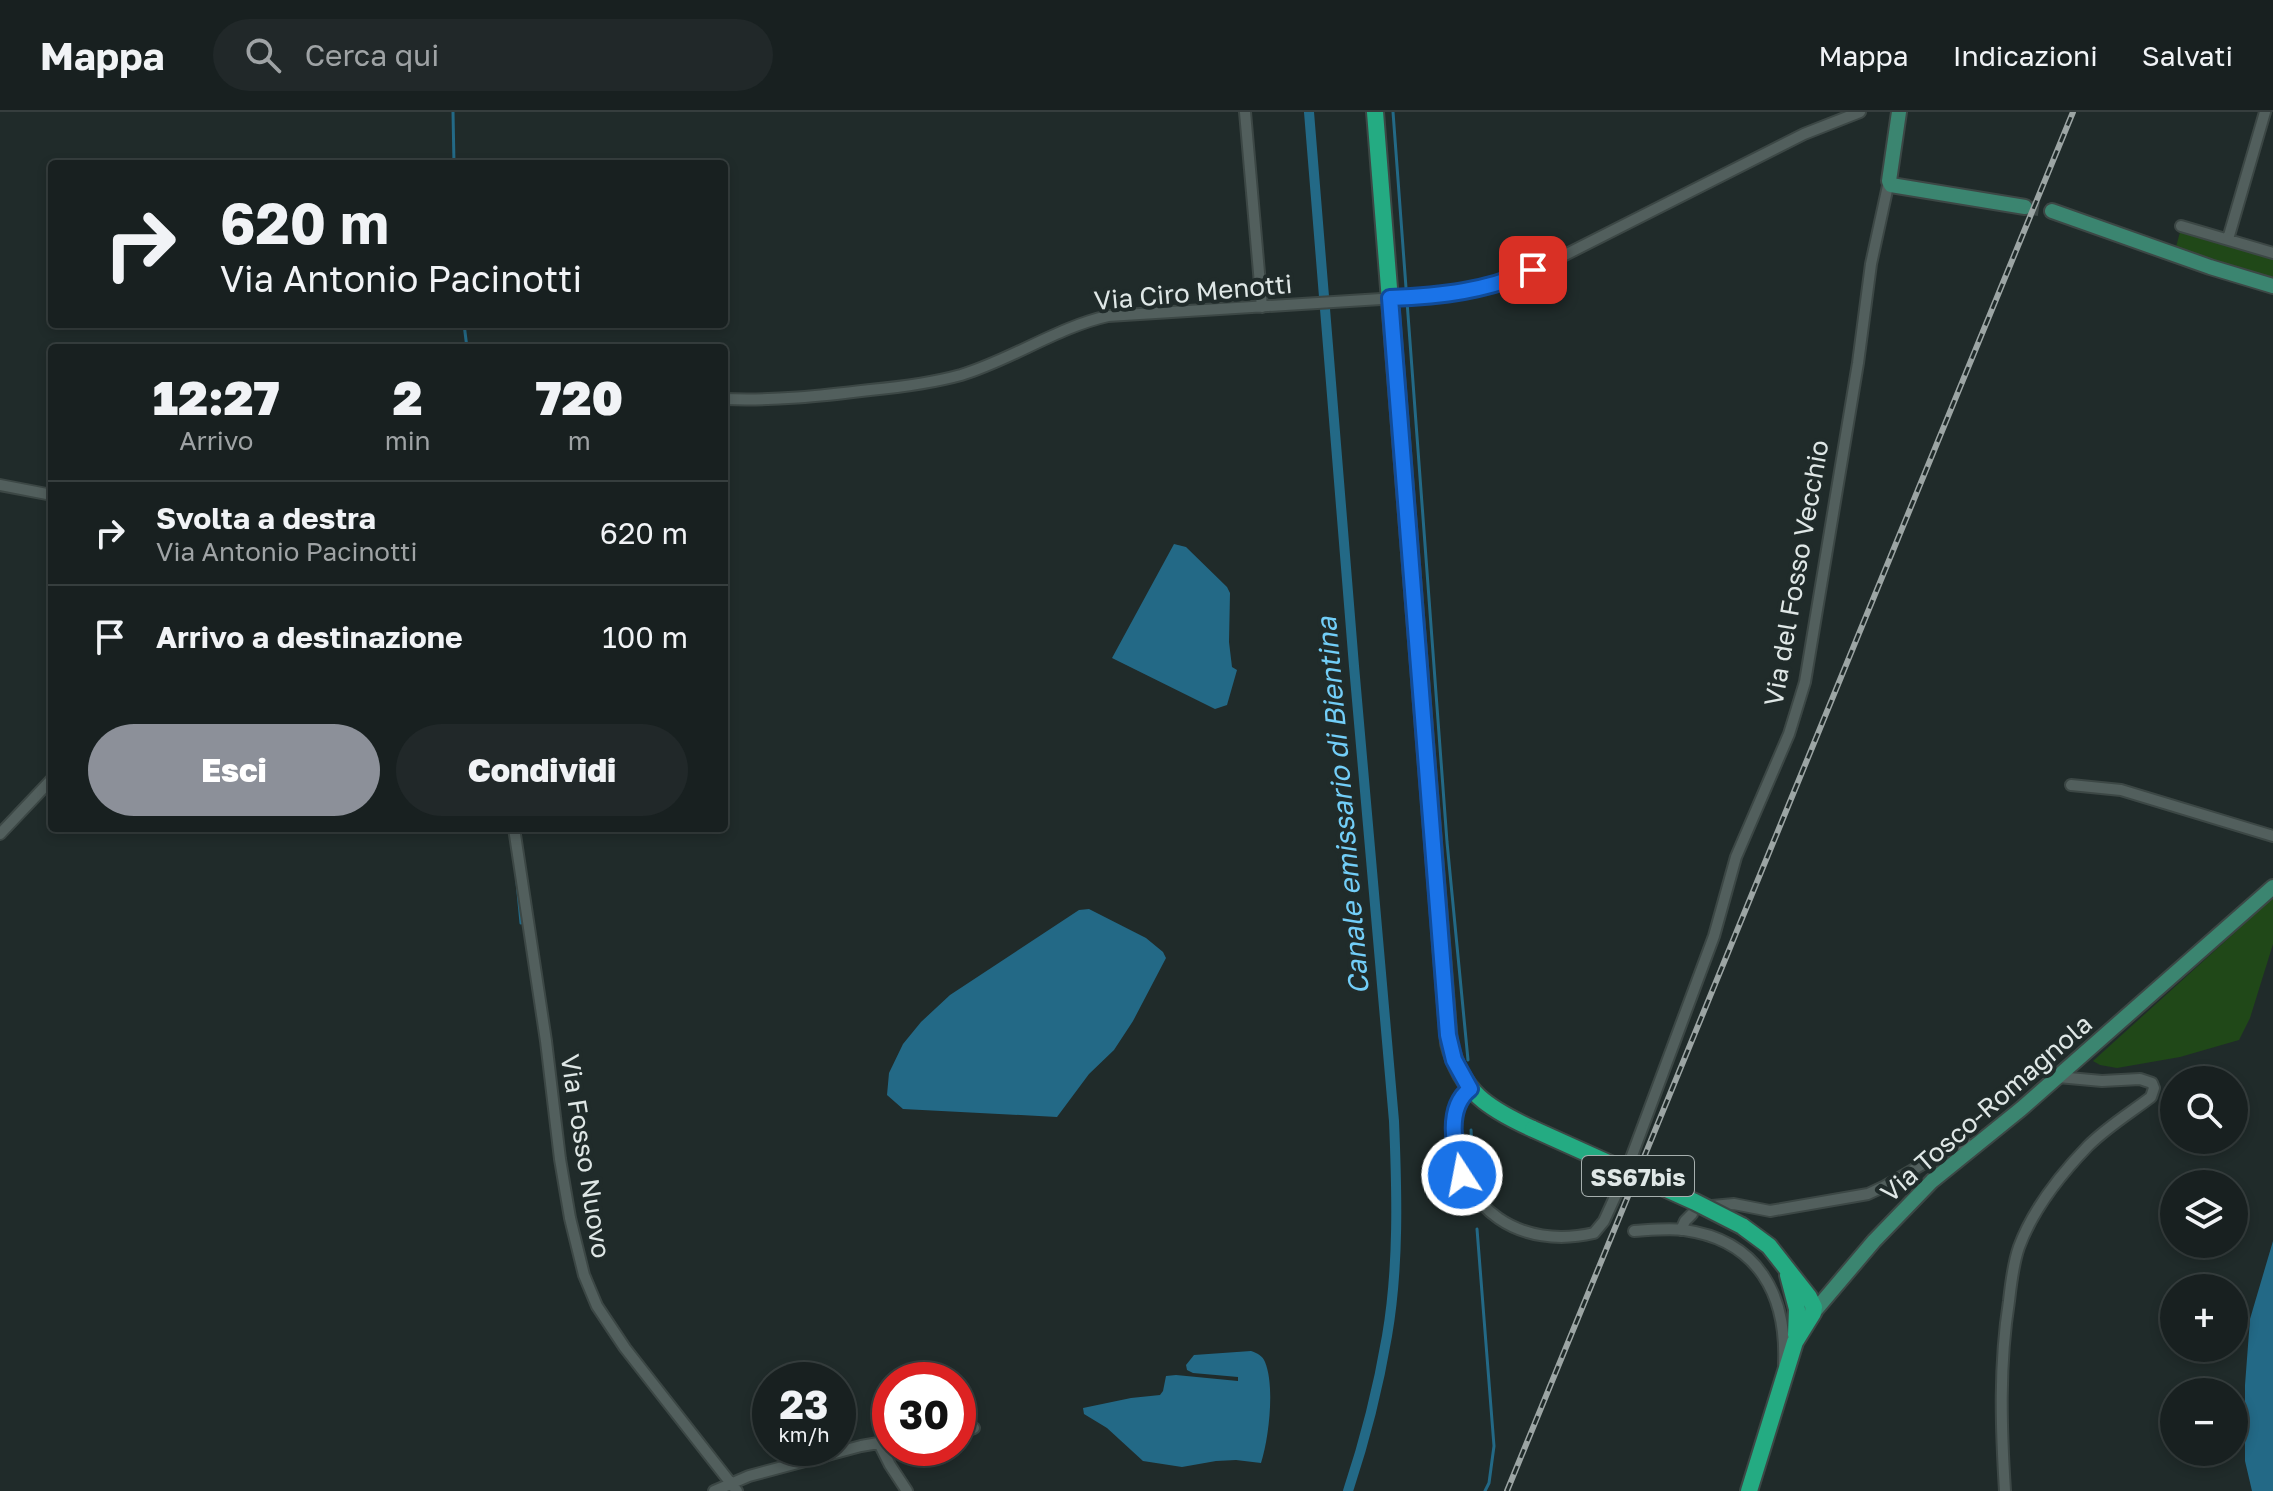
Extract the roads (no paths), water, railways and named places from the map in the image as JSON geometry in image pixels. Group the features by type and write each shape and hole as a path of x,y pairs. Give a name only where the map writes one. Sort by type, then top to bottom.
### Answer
{"main road":[{"name":"SS67bis","path":"1375,112 1402,298 1448,1035 1454,1060 1470,1089 1500,1113 1695,1202 1764,1240 1796,1287 1813,1303 1813,1313"},
{"name":"Via del Fosso Vecchio","path":"1889,181 1899,112"},
{"path":"1889,181 1900,188 2025,207"},
{"path":"2052,211 2273,286"},
{"name":"Via Tosco-Romagnola","path":"1749,1491 1795,1342 1834,1287 1920,1192 2042,1091 2273,887"},
{"name":"SS67bis","path":"1795,1342 1796,1287"},
{"path":"1796,1287 1834,1287"}],"street":[{"path":"1245,112 1262,307"},
{"name":"Via Ciro Menotti","path":"728,399 809,398 902,387 961,375 1099,318 1119,315 1402,298 1480,289 1516,277 1797,138 1860,112"},
{"path":"2228,239 2265,112"},
{"name":"Via del Fosso Vecchio","path":"1630,1161 1714,936 1736,857 1783,749 1802,694 1858,363 1871,264 1889,181"},
{"path":"2181,226 2273,253"},
{"path":"0,485 48,494"},
{"path":"0,834 48,783"},
{"path":"2071,785 2121,790 2273,836"},
{"name":"Via Fosso Nuovo","path":"515,832 560,1159 584,1275 597,1306 625,1348 734,1487"},
{"path":"2005,1491 2000,1397 2002,1355 2019,1248 2042,1203 2071,1164 2104,1131 2151,1097 2154,1086 2145,1080 2058,1077"},
{"path":"1470,1089 1458,1104 1454,1132 1456,1155 1462,1175 1495,1217 1518,1230 1546,1236 1594,1233 1600,1228 1624,1177"},
{"path":"1712,1206 1734,1204 1770,1211 1859,1196 1879,1190 1954,1146 1965,1143 1973,1148"},
{"path":"1681,1230 1692,1214"},
{"path":"1634,1231 1681,1230 1701,1234 1722,1241 1747,1258 1768,1281 1777,1300 1782,1319 1783,1378"},
{"path":"714,1491 734,1487 749,1476 872,1445"},
{"path":"891,1466 907,1491"}],"water":[{"path":"1174,544 1186,547 1230,593 1229,642 1232,667 1237,670 1227,705 1215,709 1112,658"},
{"path":"1089,909 1146,938 1166,958 1114,1050 1089,1074 1057,1117 903,1109 887,1095 889,1073 903,1044 950,995 1079,910"},
{"path":"2273,1241 2273,1491 2252,1491 2246,1466 2248,1378 2246,1378 2250,1319"},
{"path":"1251,1351 1264,1360 1270,1384 1268,1426 1261,1463 1216,1461 1182,1467 1143,1461 1107,1428 1084,1414 1083,1408 1160,1395 1166,1376 1238,1381 1238,1377 1193,1373 1187,1370 1186,1365 1194,1355"}],"waterway":[{"path":"453,112 454,160"},
{"name":"Canale emissario di Bientina","path":"1309,112 1394,1121 1396,1175 1391,1310 1380,1375 1348,1491"},
{"path":"1393,112 1447,842 1468,1060"},
{"path":"464,328 466,344"},
{"path":"516,871 521,923"},
{"path":"1471,1130 1474,1181"},
{"path":"1477,1229 1494,1446 1485,1491"}],"tunnel":[{"path":"2025,207 2052,211"}],"railway":[{"path":"1507,1491 2073,112"}]}
